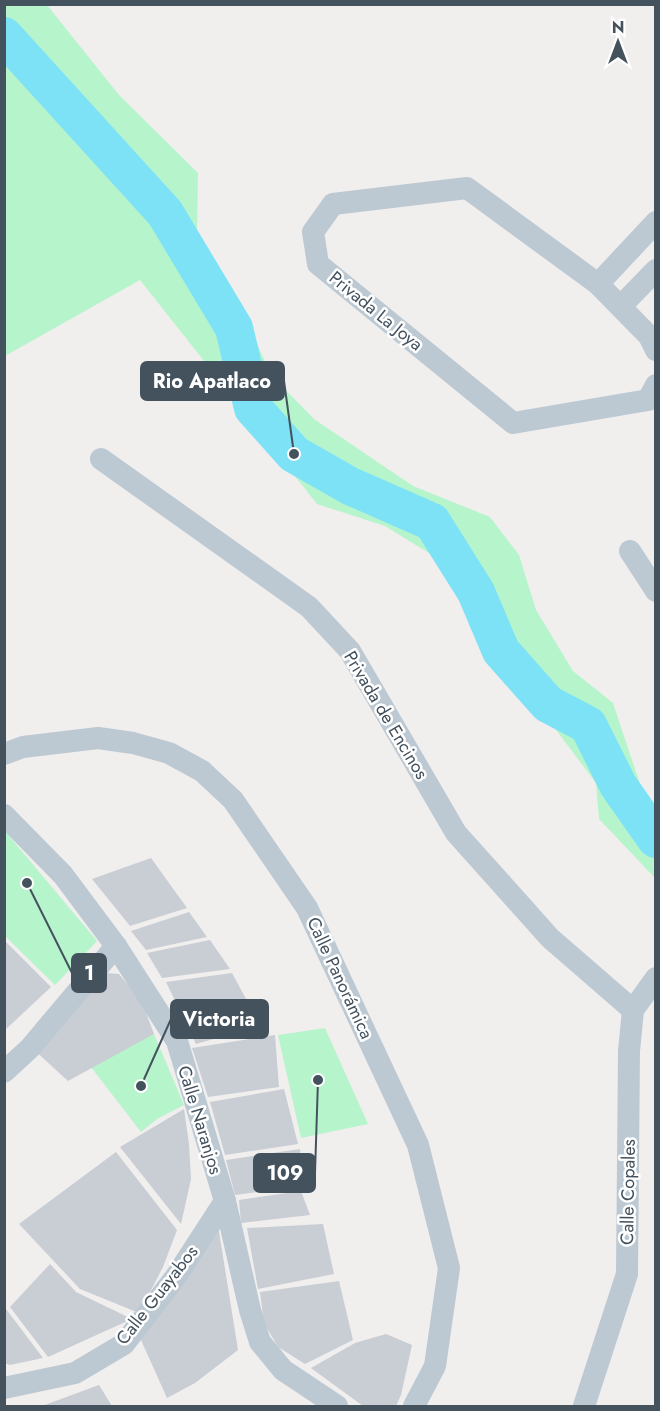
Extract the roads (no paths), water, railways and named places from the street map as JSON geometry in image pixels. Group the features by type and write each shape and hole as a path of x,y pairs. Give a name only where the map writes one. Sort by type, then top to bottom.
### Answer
{"street":[{"name":"Privada La Joya","path":"656,350 649,336 598,284 467,188 333,204 313,232 318,264 513,423 648,400 656,385"},
{"path":"598,284 656,222"},
{"path":"621,306 656,270"},
{"name":"Privada de Encinos","path":"101,459 309,607 350,651 456,833 550,938 633,1010"},
{"path":"630,551 656,591"},
{"name":"Calle Panorámica","path":"4,754 23,747 98,738 133,742 169,753 201,771 233,800 307,908 418,1145 449,1268 435,1366 414,1407"},
{"name":"Calle Naranjos","path":"4,815 63,875 116,946 177,1041 225,1201 250,1310 260,1342 283,1370 338,1407"},
{"path":"4,1072 30,1048 116,946"},
{"path":"633,1010 656,978"},
{"name":"Calle Copales","path":"584,1407 627,1274 629,1051 633,1010"},
{"name":"Calle Guayabos","path":"4,1388 75,1373 124,1344 177,1275 225,1201"},
{"path":"4,1398 10,1407"}],"waterway":[{"path":"4,36 165,213 234,328 253,408 294,454 350,486 432,522 476,592 501,651 548,704 588,725 618,785 656,839"}],"place":[{"name":"Rio Apatlaco","path":"294,454"},
{"name":"1","path":"27,883"},
{"name":"109","path":"318,1080"},
{"name":"Victoria","path":"141,1086"}]}
